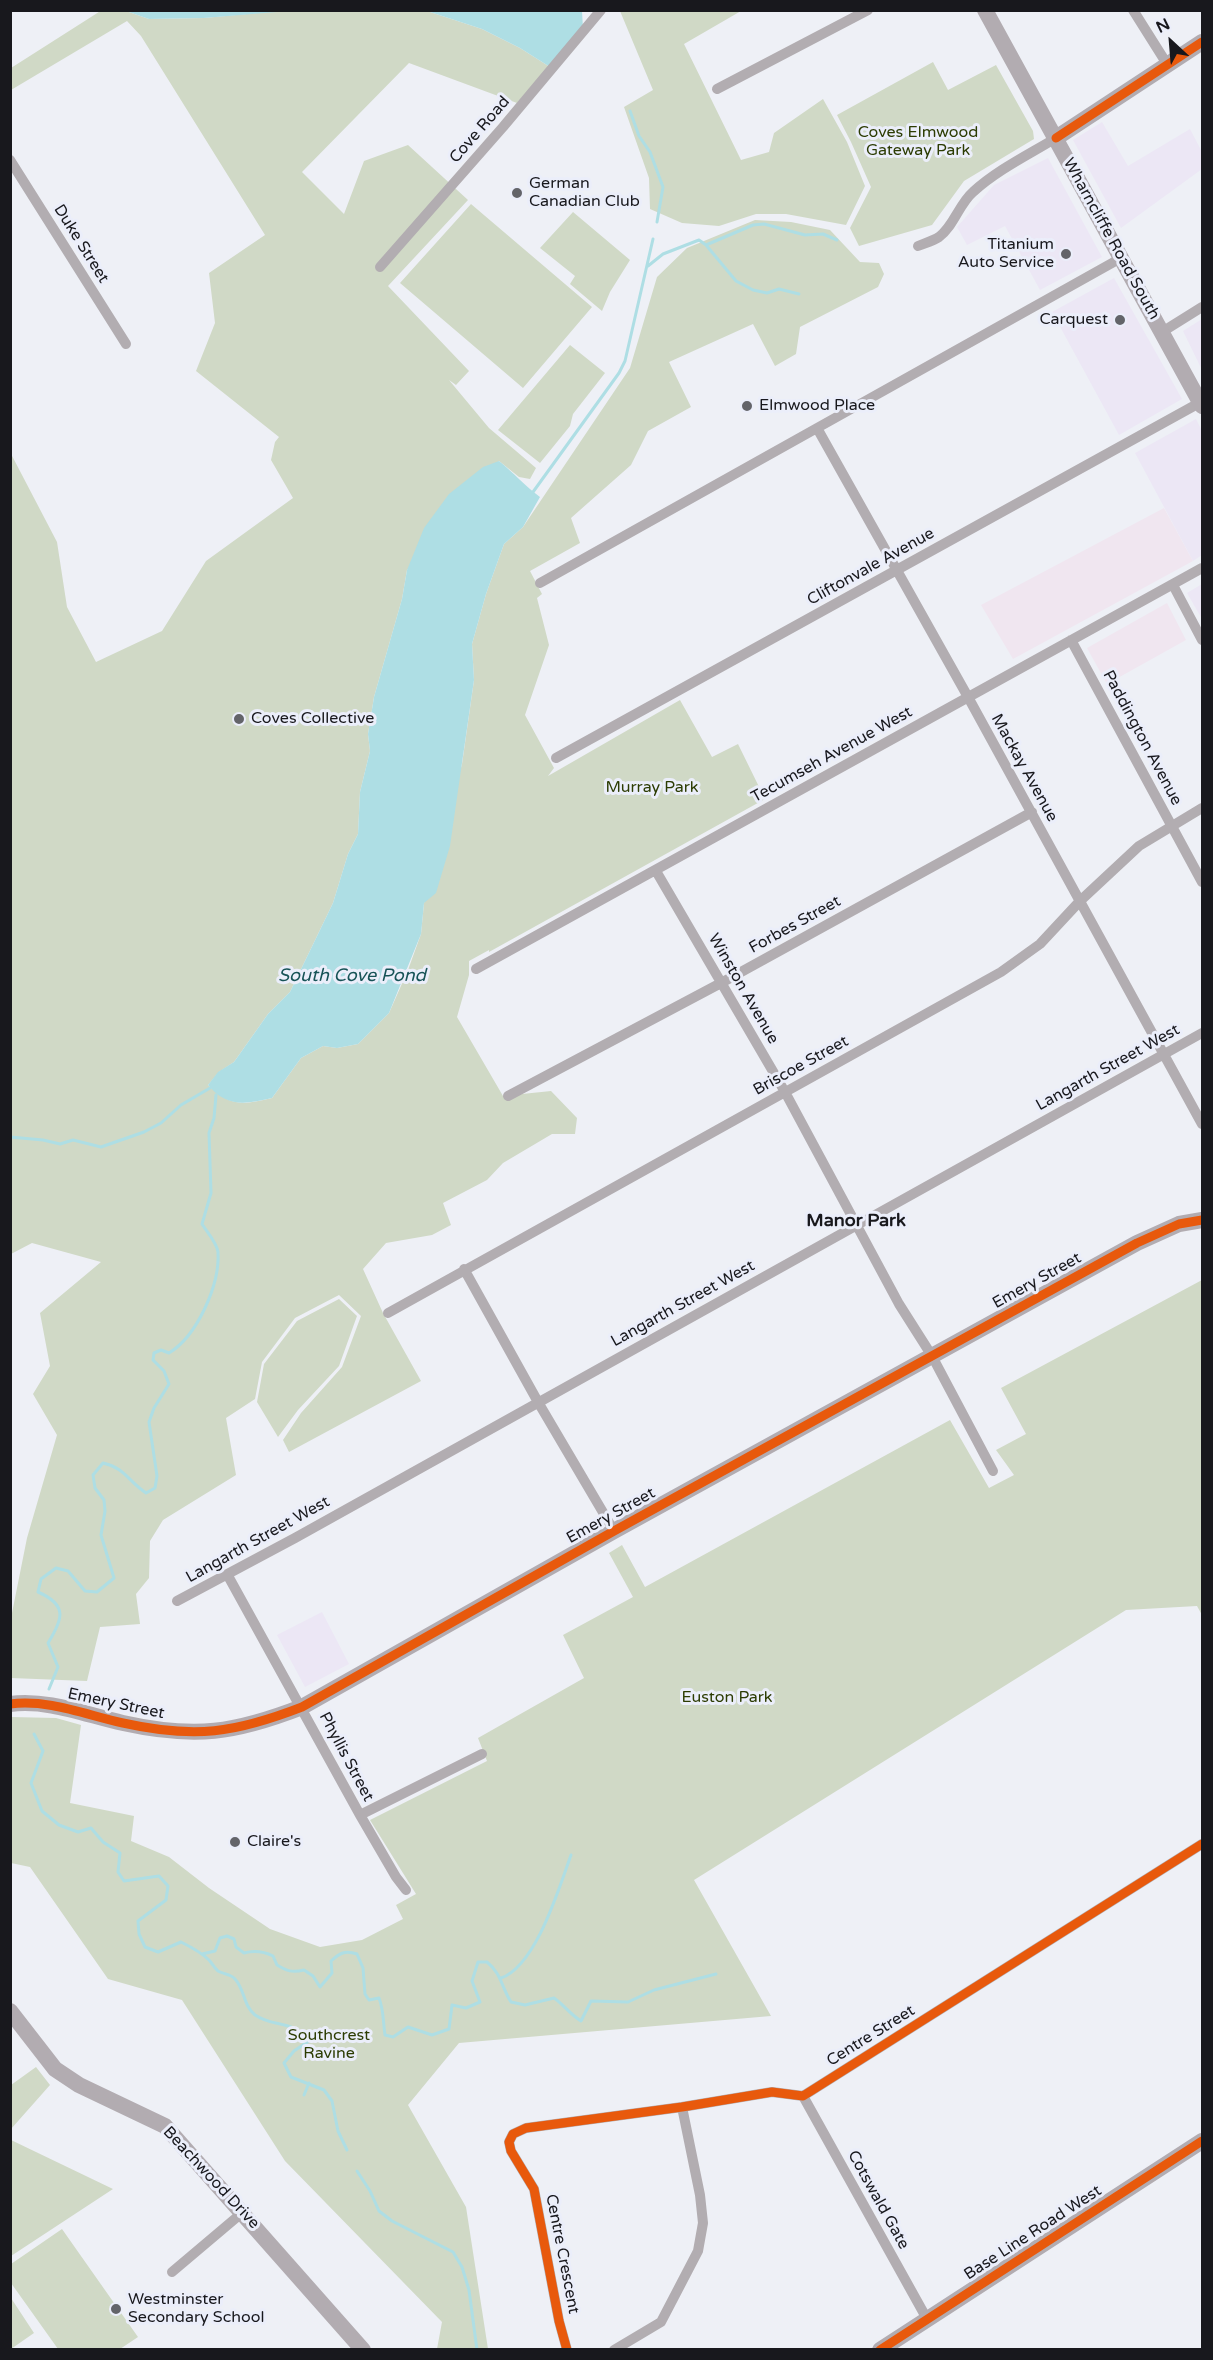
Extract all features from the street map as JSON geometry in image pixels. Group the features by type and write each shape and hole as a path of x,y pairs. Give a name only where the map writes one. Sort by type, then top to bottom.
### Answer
{"street":[{"name":"Cove Road","path":"380,267 503,127 601,10"},
{"path":"717,89 868,10"},
{"name":"Wharncliffe Road South","path":"985,10 1202,404"},
{"path":"1133,10 1167,64"},
{"path":"918,246 939,237 946,230 961,204 991,178 1203,42"},
{"name":"Duke Street","path":"10,160 126,345"},
{"path":"540,583 1121,258"},
{"path":"1162,332 1203,307"},
{"name":"Cliftonvale Avenue","path":"556,758 1202,404"},
{"name":"Mackay Avenue","path":"817,428 1203,1124"},
{"name":"Tecumseh Avenue West","path":"476,969 1203,568"},
{"path":"1173,585 1203,640"},
{"name":"Paddington Avenue","path":"1071,640 1203,882"},
{"name":"Briscoe Street","path":"388,1313 1001,972 1040,944 1080,901 1139,846 1203,808"},
{"name":"Forbes Street","path":"508,1096 721,983 1032,812"},
{"name":"Winston Avenue","path":"656,871 785,1092 905,1313 932,1356 993,1471"},
{"name":"Langarth Street West","path":"177,1601 1203,1033"},
{"name":"Emery Street","path":"10,1704 24,1702 73,1709 123,1723 192,1733 233,1729 261,1723 302,1707 614,1531 1137,1243 1179,1224 1203,1220"},
{"path":"464,1269 538,1402 614,1531"},
{"name":"Phyllis Street","path":"227,1574 360,1815 406,1890"},
{"path":"360,1815 482,1754"},
{"name":"Centre Street","path":"802,2096 1203,1844"},
{"name":"Beachwood Drive","path":"10,2012 55,2069 79,2085 165,2126 363,2349"},
{"path":"614,2349 662,2322 698,2251 703,2223 702,2214 682,2107 772,2092 802,2096"},
{"name":"Cotswald Gate","path":"802,2096 927,2319"},
{"name":"Centre Crescent","path":"567,2349 559,2321 534,2189 511,2151 509,2142 513,2134 526,2128 682,2107"},
{"name":"Base Line Road West","path":"880,2349 1203,2141"},
{"path":"172,2272 243,2212"}],"shaded area":[{"path":"1102,122 1128,166 1190,129 1202,152 1202,169 1121,228 1073,140"},
{"path":"1048,158 1102,257 1040,290 1005,226 967,245 957,227 994,185"},
{"path":"1114,278 1182,399 1119,435 1052,312"},
{"path":"1202,319 1202,370 1183,331"},
{"path":"1196,419 1202,431 1202,555 1193,561 1135,453"},
{"path":"1164,508 1193,561 1013,659 981,605"},
{"path":"1202,584 1202,619 1187,593"},
{"path":"1167,603 1186,640 1107,684 1087,648"},
{"path":"322,1612 349,1664 305,1687 277,1635"}],"green space":[{"name":"Murray Park","path":"102,10 126,11 149,19 204,18 289,10 427,11 482,29 520,48 550,67 517,103 409,63 302,172 344,214 364,161 408,145 468,200 388,286 469,371 456,385 449,380 489,428 536,468 530,479 519,477 499,461 407,570 402,599 374,697 368,734 370,751 360,792 358,834 348,854 333,903 290,992 268,1014 234,1062 219,1072 208,1085 231,1101 244,1103 272,1098 301,1058 323,1046 337,1048 358,1044 389,1013 421,934 424,903 462,764 474,680 472,644 486,594 504,544 523,527 630,368 657,277 687,248 755,220 791,222 830,230 860,262 879,263 884,274 878,287 800,327 796,354 775,366 753,324 669,362 691,407 648,431 631,465 571,518 580,543 530,571 542,594 537,598 549,645 525,715 554,768 548,776 680,700 712,757 738,744 765,799 469,961 469,975 457,1017 503,1096 551,1091 577,1118 575,1134 552,1134 503,1163 487,1180 443,1203 451,1225 432,1235 386,1243 363,1269 383,1313 421,1381 289,1452 283,1440 301,1413 342,1367 361,1316 339,1295 295,1318 262,1362 255,1399 226,1418 236,1475 163,1520 150,1541 149,1578 136,1594 140,1624 100,1627 87,1681 11,1678 11,1618 27,1538 57,1435 33,1394 50,1366 40,1313 101,1262 32,1243 11,1254 10,452 57,542 67,607 96,662 162,631 206,561 293,498 271,460 275,442 279,437 196,371 215,323 209,273 265,235 141,36 127,21 11,90 11,68"},
{"path":"620,11 741,11 684,44 741,160 769,152 774,133 823,99 847,142 865,186 846,225 786,214 756,214 719,226 682,223 650,209 649,178 624,107 653,90"},
{"name":"Coves Elmwood Gateway Park","path":"933,62 948,90 996,65 1033,131 1034,139 964,181 932,225 859,246 850,228 871,187 837,115"},
{"path":"471,204 592,307 523,388 400,283"},
{"path":"573,212 630,260 610,292 602,311 570,284 575,276 540,248"},
{"path":"570,345 605,373 573,414 570,426 540,463 498,430"},
{"name":"Euston Park","path":"1202,1280 1202,1615 1197,1606 1126,1610 694,1880 771,2016 459,2043 408,2105 466,2207 488,2349 437,2349 442,2322 285,2161 182,2000 108,1979 30,1867 11,1863 11,1717 56,1718 81,1725 70,1803 134,1816 131,1841 169,1857 209,1888 270,1929 320,1947 362,1940 403,1919 396,1905 416,1894 370,1820 487,1761 478,1738 584,1678 563,1635 633,1597 609,1553 622,1545 645,1587 950,1420 989,1488 1014,1475 996,1450 1026,1434 1001,1388"},
{"path":"339,1299 357,1316 339,1366 298,1410 278,1437 257,1402 264,1364 297,1321"},
{"path":"36,2067 50,2085 11,2129 11,2085"},
{"path":"11,2140 113,2189 10,2256"},
{"path":"62,2229 138,2337 120,2349 58,2349 11,2283 11,2264"},
{"path":"11,2298 34,2333 10,2349"}],"water":[{"path":"126,11 289,11 204,18 149,19"},
{"path":"427,11 582,11 583,29 550,67 520,48 482,29"},
{"name":"South Cove Pond","path":"499,461 540,497 523,527 504,544 486,594 472,644 474,680 450,846 436,893 424,903 421,934 389,1013 358,1044 337,1048 323,1046 301,1058 272,1098 245,1103 222,1098 208,1085 218,1072 234,1062 268,1014 290,992 333,903 348,854 358,834 360,792 370,751 368,734 374,697 402,599 407,570 424,528 449,494 483,467"}],"waterway":[{"path":"630,111 639,136 650,152 663,187 657,222"},
{"path":"648,266 663,254 699,240 706,245 753,225 764,224 805,235 823,234 837,240"},
{"path":"533,492 619,373 625,361 653,239"},
{"path":"706,245 736,281 753,290 767,293 779,289 799,294"},
{"path":"10,1137 60,1144 73,1140 101,1147 144,1132 161,1123 181,1105 210,1088"},
{"path":"49,1689 58,1667 48,1643 57,1627 60,1613 54,1602 38,1592 41,1579 56,1568 68,1571 85,1591 97,1592 114,1578 101,1535 105,1511 104,1500 95,1488 93,1475 103,1463 122,1472 146,1493 155,1488 157,1476 149,1422 154,1408 169,1384 164,1371 153,1360 154,1353 161,1350 169,1353 189,1335 211,1294 218,1265 218,1252 214,1241 202,1224 211,1193 209,1133 214,1118 216,1095"},
{"path":"34,1734 43,1751 31,1783 42,1811 59,1825 78,1832 91,1828 103,1842 120,1853 118,1872 124,1881 159,1876 168,1886 166,1900 138,1921 139,1934 145,1947 158,1952 181,1942 192,1948 206,1957 218,1971 235,1979 248,2007 255,2015 296,2029 303,2034 309,2041 294,2051 284,2063 291,2077 324,2090 332,2101 338,2131 347,2150"},
{"path":"501,1978 514,1971 535,1943 553,1905 571,1855"},
{"path":"202,1954 215,1951 220,1938 227,1936 234,1939 236,1947 244,1953 255,1951 266,1953 273,1956 277,1965 284,1969 304,1970 313,1976 320,1987 332,1973 331,1961 343,1953 357,1954 363,1968 365,1994 369,2000 379,1998 385,2035 393,2037 408,2027 432,2035 449,2029 452,2005 466,2008 480,2002 472,1981 478,1962 487,1962 492,1966 511,2002 525,2005 554,1998 581,2021 591,2001 628,2002 654,1990 716,1974"},
{"path":"304,2095 309,2083"},
{"path":"357,2171 379,2211 392,2221 453,2252 462,2267 469,2290 477,2350"}],"cycle path":[{"path":"1056,138 1202,42"},
{"path":"10,1704 53,1706 149,1728 194,1732 235,1728 302,1707 614,1531 1137,1243 1179,1224 1202,1220"},
{"path":"567,2350 559,2321 534,2189 511,2151 509,2142 513,2134 526,2128 682,2107 772,2092 803,2096 1202,1844"},
{"path":"880,2350 1202,2141"}],"place":[{"name":"German Canadian Club","path":"517,193"},
{"name":"Titanium Auto Service","path":"1066,254"},
{"name":"Carquest","path":"1120,320"},
{"name":"Elmwood Place","path":"747,406"},
{"name":"Coves Collective","path":"239,719"},
{"name":"Claire's","path":"235,1842"},
{"name":"Westminster Secondary School","path":"116,2309"}],"district":[{"name":"Manor Park","path":"856,1221"}],"park label":[{"name":"Southcrest Ravine","path":"329,2045"}]}
